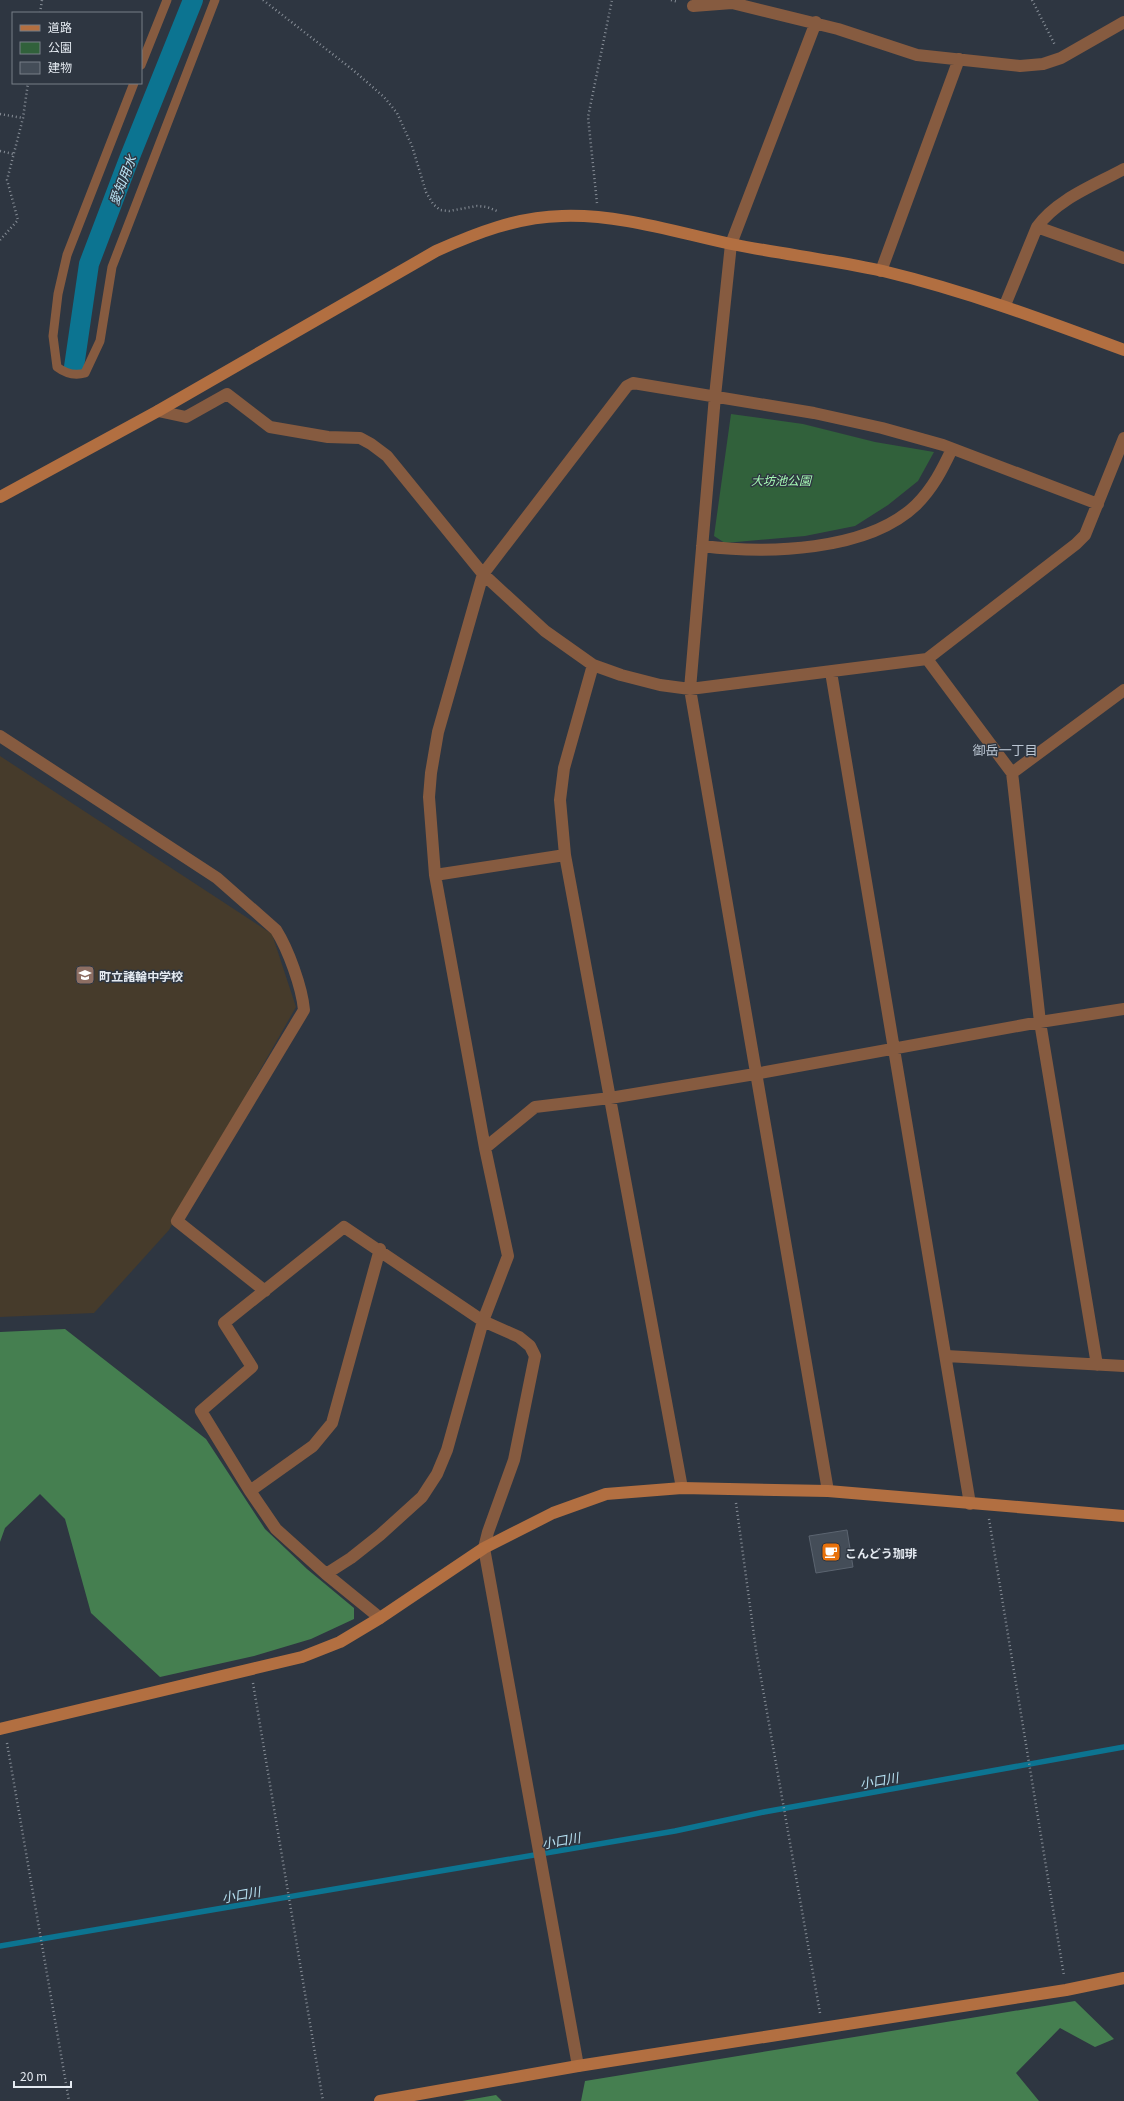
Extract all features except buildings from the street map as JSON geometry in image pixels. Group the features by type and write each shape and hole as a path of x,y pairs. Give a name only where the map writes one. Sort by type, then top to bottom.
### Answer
{"street":[{"path":"693,6 732,3 816,22 917,55 1020,66 1043,64 1061,58 1124,22"},
{"path":"816,22 731,244 715,396 690,689 755,1074 828,1491"},
{"path":"881,271 959,60"},
{"path":"1005,306 1037,227 1045,215 1058,205 1124,169"},
{"path":"0,497 158,411 436,251 467,237 503,225 550,217 597,216 641,223 731,244 881,271 954,290 1005,306 1124,350"},
{"path":"1037,227 1124,258"},
{"path":"326,1574 351,1558 386,1530 422,1497 437,1474 447,1450 483,1321 508,1256 485,1148 435,875 429,797 433,756 438,732 483,574 627,386 633,383 715,396 882,428 952,449 1098,504"},
{"path":"158,411 186,417 227,394 270,427 328,437 360,438 387,456 483,574 545,631 592,665 632,678 690,689 927,659 1076,544 1084,535 1124,438"},
{"path":"702,546 747,550 809,546 853,539 875,531 915,506 939,478 952,449"},
{"path":"927,659 1012,773 1040,1022 1097,1365"},
{"path":"592,665 564,768 560,800 565,855 682,1488"},
{"path":"831,672 970,1504"},
{"path":"1012,773 1124,690"},
{"path":"0,736 217,878 276,930 282,940 303,999 304,1010 177,1221 265,1291"},
{"path":"435,875 565,855"},
{"path":"485,1148 535,1107 610,1098 755,1074 1040,1022 1124,1009"},
{"path":"380,1618 326,1574 276,1529 250,1491 201,1411 252,1367 224,1323 344,1227 483,1321 519,1337 530,1346 534,1356 514,1460 484,1548 578,2066"},
{"path":"250,1491 312,1446 332,1423 380,1250"},
{"path":"946,1356 1124,1366"},
{"path":"2,1728 302,1656 340,1642 380,1618 484,1548 553,1513 606,1494 682,1488 828,1491 1124,1516"},
{"path":"380,2101 578,2066 1066,1990 1124,1978"}],"lane":[{"path":"142,62 166,0"},
{"path":"134,84 67,255 60,286 53,336 57,367 63,372 79,375 85,373 100,341 112,267 215,0"}],"path":[{"path":"40,12 42,0"},
{"path":"263,0 353,70 384,97 397,113 412,146 426,192 433,204 440,210 449,211 476,206 487,207 500,212 503,225"},
{"path":"597,216 588,117 612,0"},
{"path":"1032,0 1061,58"},
{"path":"0,240 18,220 7,180 23,118 28,84"},
{"path":"0,114 23,118"},
{"path":"0,152 13,154"},
{"path":"734,1489 756,1650 822,2028"},
{"path":"987,1505 1066,1990"},
{"path":"250,1669 323,2101"},
{"path":"2,1728 69,2101"}],"shaded area":[{"path":"0,756 272,934 296,1007 169,1230 94,1313 0,1317"}],"green space":[{"name":"大坊池公園","path":"731,414 803,424 875,442 934,452 918,481 888,505 855,526 805,536 725,543 714,536"},
{"path":"65,1329 206,1439 265,1529 307,1569 354,1608 354,1619 311,1639 254,1656 160,1677 91,1613 65,1519 40,1494 5,1528 0,1542 0,1332"},
{"path":"1075,2001 1114,2039 1095,2047 1060,2028 1016,2073 1039,2101 581,2101 585,2081"},
{"path":"496,2095 502,2101 462,2101"}],"waterway":[{"name":"愛知用水","path":"74,367 89,264 129,159 193,0"},
{"name":"小口川","path":"0,1946 675,1831 764,1812 1124,1747"}],"place":[{"name":"町立諸輪中学校","path":"85,975"},
{"name":"こんどう珈琲","path":"831,1552"}],"district":[{"name":"御岳一丁目","path":"1005,749"}]}
